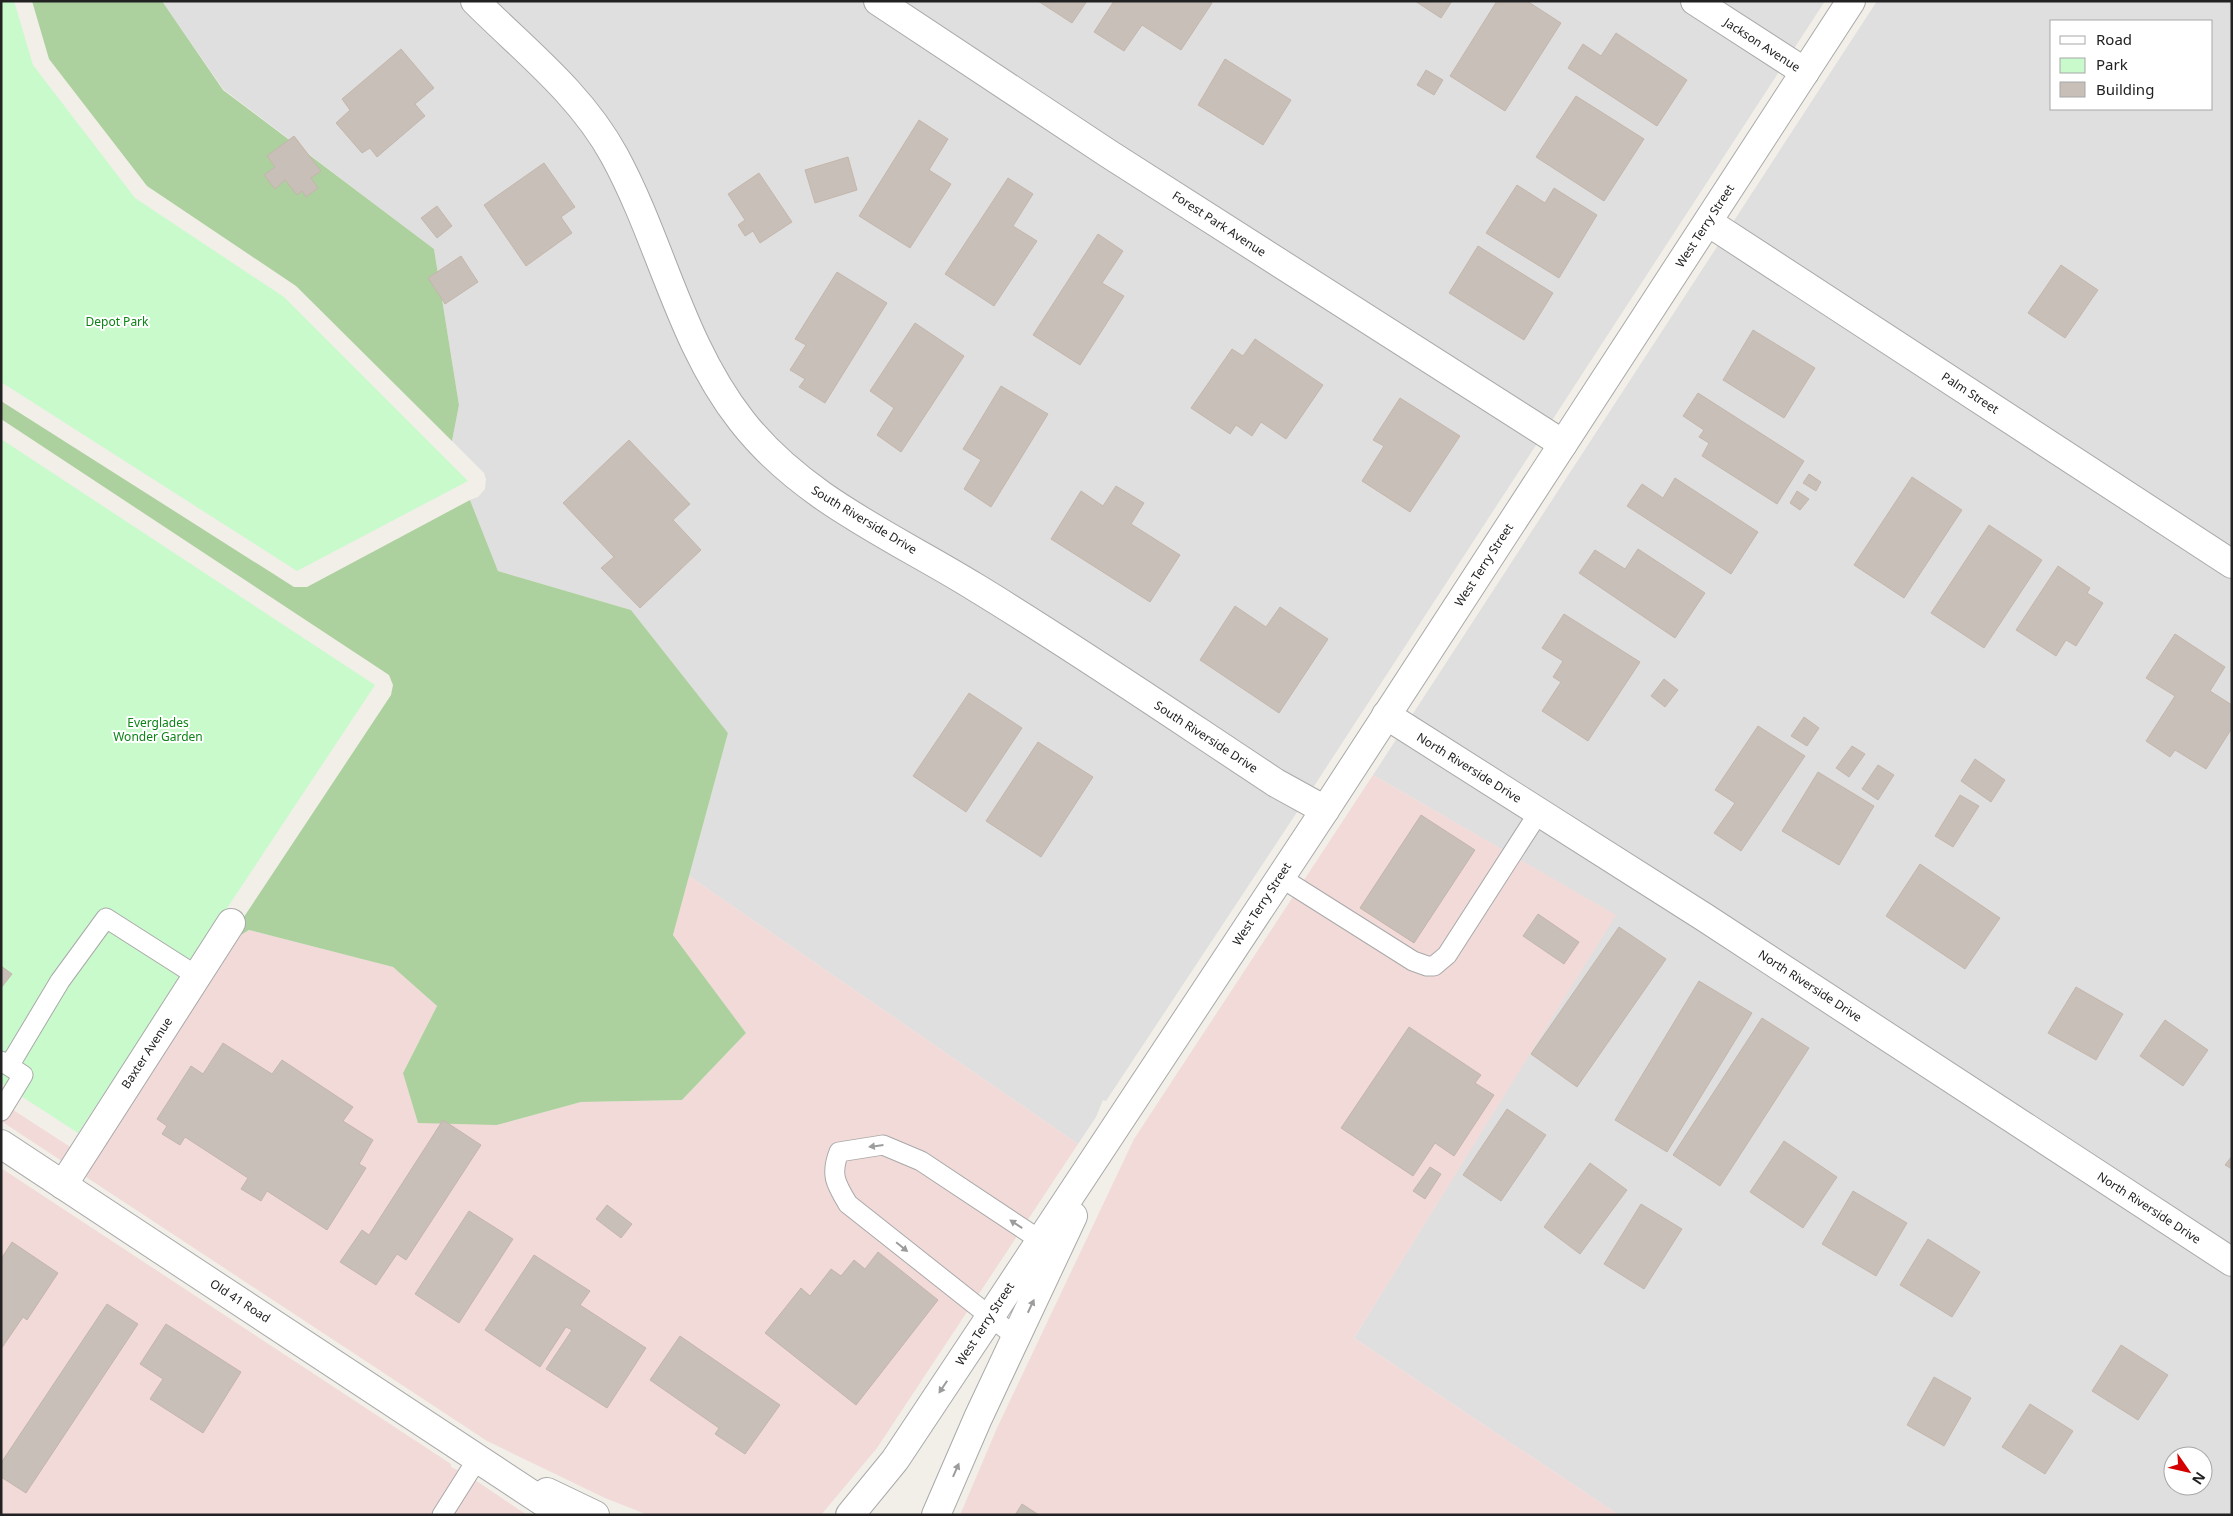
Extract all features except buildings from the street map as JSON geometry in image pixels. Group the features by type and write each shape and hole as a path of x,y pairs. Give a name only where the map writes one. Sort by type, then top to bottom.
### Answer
{"street":[{"name":"South Riverside Drive","path":"475,1 531,53 590,117 614,154 635,198 676,305 717,385 741,420 776,459 807,485 841,508 976,587 1276,783 1325,810"},
{"name":"Forest Park Avenue","path":"878,1 1109,154 1563,444"},
{"name":"Jackson Avenue","path":"1695,1 1805,72"},
{"name":"West Terry Street","path":"850,1515 895,1460 990,1317 1048,1246 1115,1127 1325,810 1851,1"},
{"name":"Palm Street","path":"1708,222 2232,564"},
{"name":"North Riverside Drive","path":"1386,715 1704,917 2232,1262"},
{"name":"Baxter Avenue","path":"63,1184 232,923"},
{"name":"Old 41 Road","path":"1,1144 563,1515"},
{"name":"West Terry Street","path":"936,1515 1016,1337 1048,1246"},
{"name":"Old 41 Road","path":"478,1458 595,1515"}],"lane":[{"path":"1280,877 1413,961 1427,966 1434,966 1447,955 1539,812"},
{"path":"1,1111 23,1075 5,1063 60,981 106,918 197,976"},
{"path":"1016,1337 848,1204 837,1186 833,1167 839,1152 883,1144 921,1162 1048,1246"},
{"path":"442,1515 478,1458"}],"shaded area":[{"path":"162,1 1825,1 1307,797 1106,1101 1103,1100 1096,1117 1078,1144 689,876 728,733 631,610 498,571 470,500 478,497 485,489 486,479 484,473 452,441 459,405 434,249 223,89"},
{"path":"1877,1 2232,1 2232,1515 1619,1515 1354,1338 1615,915 1373,775"},
{"path":"1373,775 1616,915 1354,1338 1619,1515 960,1515 997,1428 1134,1139"},
{"path":"689,876 1078,1144 877,1448 821,1515 648,1515 605,1498 487,1441 1,1121 1,1102 75,1150 226,944 249,930 393,967 437,1006 403,1073 497,1125 581,1102 682,1100 746,1033 673,935"},
{"path":"1,1168 451,1464 451,1467 469,1476 527,1515 1,1515"}],"green space":[{"name":"Depot Park","path":"1,1 14,1 33,65 135,198 284,297 468,481 297,571 1,382"},
{"path":"32,1 162,1 223,90 434,249 459,405 452,441 296,286 147,186 49,59"},
{"path":"1,401 294,587 307,587 470,500 498,571 631,610 728,733 673,935 746,1033 682,1100 581,1102 497,1125 418,1123 403,1073 437,1006 393,967 249,930 226,944 391,695 393,685 389,675 1,419"},
{"name":"Everglades Wonder Garden","path":"1,439 375,685 78,1133 1,1083"}]}
